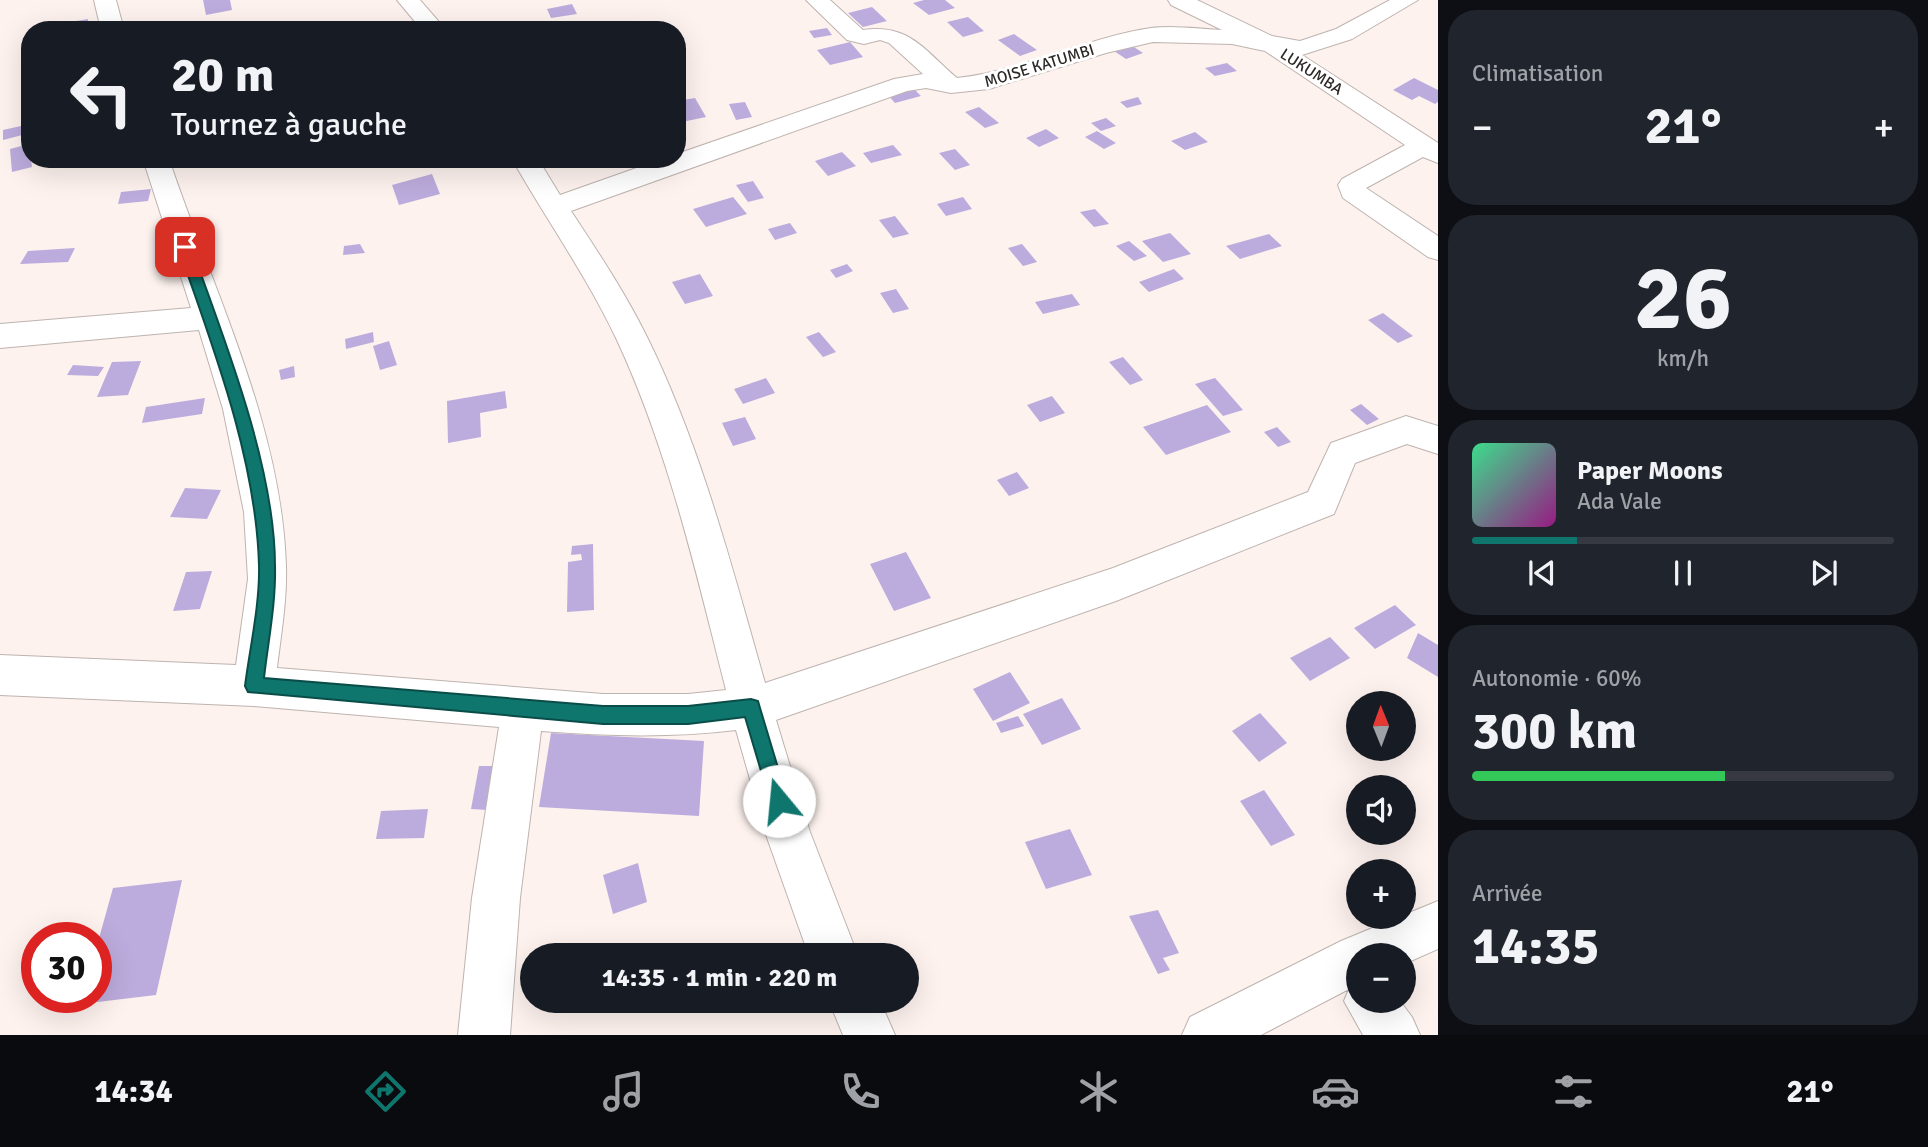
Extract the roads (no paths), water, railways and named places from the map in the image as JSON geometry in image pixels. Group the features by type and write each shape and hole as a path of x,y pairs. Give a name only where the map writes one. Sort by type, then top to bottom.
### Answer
{"street":[{"path":"105,0 111,21"},
{"path":"408,0 427,21"},
{"path":"817,0 855,35 864,37 881,33 897,38 951,86"},
{"name":"LUKUMBA","path":"1179,0 1273,46 1432,150"},
{"name":"MOISE KATUMBI","path":"686,160 886,89 926,81 951,86 998,80 1100,47 1153,35 1232,37 1273,46 1315,46 1407,0"},
{"path":"1432,150 1364,176 1353,185 1353,192 1438,250"},
{"path":"159,168 210,318 256,474 264,524 267,568 254,686"},
{"path":"530,168 624,323 680,460 725,600 751,708 786,825 829,943"},
{"name":"MOISE KATUMBI","path":"554,207 664,168"},
{"path":"0,336 210,318"},
{"path":"0,675 254,686 603,715 676,715 751,708 1116,584 1321,503 1331,489 1338,460 1343,453 1406,430 1438,440"},
{"path":"484,1035 495,911 523,708"},
{"path":"1408,943 1438,925"},
{"path":"1208,1035 1346,978"},
{"path":"859,1013 869,1035"},
{"path":"1381,1013 1394,1035"}]}
